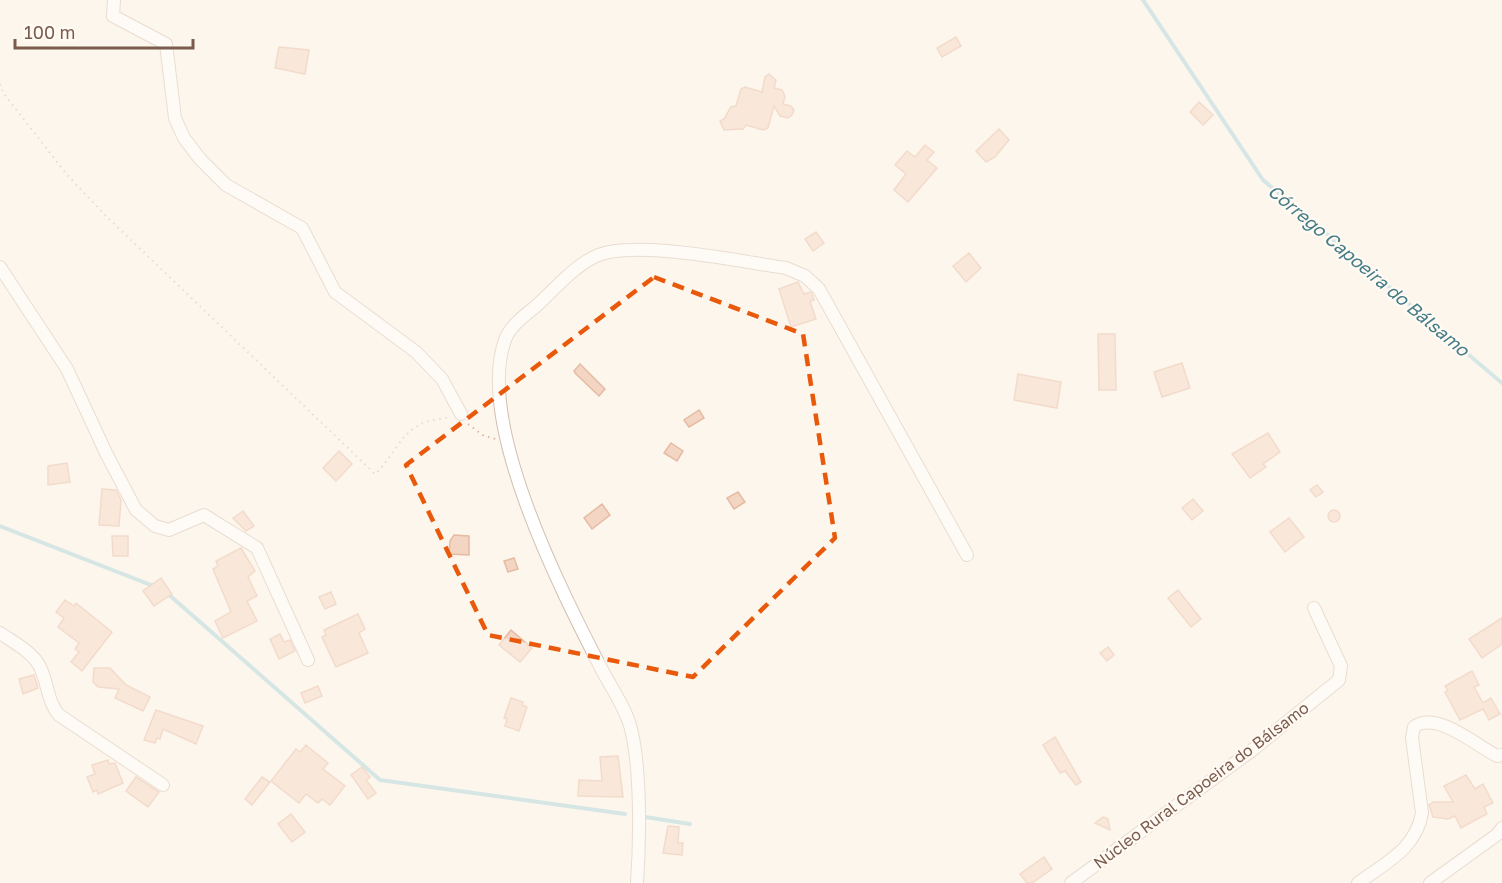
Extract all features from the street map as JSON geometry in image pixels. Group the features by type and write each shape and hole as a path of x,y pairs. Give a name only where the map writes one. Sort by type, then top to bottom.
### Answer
{"street":[{"path":"114,0 113,16 166,44 175,118 184,138 200,159 226,185 302,228 335,292 416,352 442,379 461,414"},
{"path":"637,883 636,773 631,729 572,608 525,501 507,441 497,390 498,373 505,339 516,324 588,261 606,253 632,250 786,268 805,276 819,289 967,555"},
{"path":"0,267 67,369 106,453 136,510 155,526 169,530 204,515 211,517 234,535 257,548 309,660"},
{"name":"Núcleo Rural Capoeira do Bálsamo","path":"1071,883 1251,751 1339,680 1341,666 1314,608"},
{"path":"0,633 36,660 53,707 59,715 164,785"},
{"path":"1358,883 1406,848 1420,824 1422,813 1412,738 1414,727 1423,722 1436,723 1501,758"},
{"path":"1430,883 1498,834 1502,828"}],"path":[{"path":"0,84 4,94 68,176 193,302 375,474 387,464 396,446 421,424 461,414 471,428 484,436 507,441"}],"highlighted area":[{"path":"654,277 803,334 835,538 693,677 488,635 406,465"}],"building":[{"path":"956,37 961,46 942,57 937,48"},
{"path":"279,47 309,50 305,74 275,68"},
{"path":"769,74 776,80 774,88 782,90 785,96 783,104 791,106 794,110 792,115 788,118 780,116 774,106 768,128 763,130 746,125 743,129 724,130 720,121 724,119 731,107 736,106 741,89 745,87 762,92 765,77"},
{"path":"1199,102 1213,115 1203,125 1190,112"},
{"path":"999,129 1009,140 995,157 986,162 976,151"},
{"path":"925,145 934,152 927,160 937,168 908,202 894,190 906,174 895,165 907,151 915,157"},
{"path":"816,232 824,243 813,251 805,239"},
{"path":"969,253 981,268 966,282 953,266"},
{"path":"798,282 804,294 810,292 812,294 814,300 810,301 816,319 791,327 779,289"},
{"path":"1098,334 1115,334 1116,390 1099,390"},
{"path":"1182,363 1190,388 1162,397 1154,372"},
{"path":"580,364 605,389 599,396 574,371"},
{"path":"1018,374 1061,382 1057,408 1014,400"},
{"path":"699,410 704,418 689,427 684,420"},
{"path":"1268,433 1280,452 1263,464 1266,467 1250,478 1232,454"},
{"path":"671,443 683,451 677,461 664,453"},
{"path":"339,451 352,464 336,481 323,468"},
{"path":"67,463 70,482 48,485 48,466"},
{"path":"1317,485 1323,492 1316,497 1310,490"},
{"path":"102,489 116,490 121,500 119,526 99,525"},
{"path":"738,492 745,502 734,509 727,498"},
{"path":"1193,499 1203,511 1192,520 1182,508"},
{"path":"602,504 610,515 592,529 584,518"},
{"path":"1336,510 1339,511 1339,521 1332,522 1329,521 1328,514 1329,511"},
{"path":"243,511 254,526 246,531 233,518"},
{"path":"1289,518 1304,537 1285,552 1270,532"},
{"path":"454,535 469,536 469,555 449,554 450,541"},
{"path":"112,536 128,536 128,556 113,556"},
{"path":"241,548 255,571 248,577 257,596 247,601 257,621 223,638 215,621 231,612 213,569 218,566 216,561"},
{"path":"514,558 518,569 508,572 504,561"},
{"path":"161,578 172,594 154,606 143,591"},
{"path":"1178,590 1201,619 1191,627 1168,598"},
{"path":"331,592 336,604 325,609 319,597"},
{"path":"65,600 74,606 76,603 112,632 82,671 71,662 79,652 75,649 79,643 58,627 64,618 56,612"},
{"path":"358,614 365,629 359,633 368,653 336,667 322,637 326,635 324,630"},
{"path":"1502,618 1502,644 1482,658 1469,639"},
{"path":"511,630 532,648 520,662 499,645"},
{"path":"280,634 284,642 290,640 295,651 279,659 270,639"},
{"path":"1108,647 1114,655 1107,661 1100,653"},
{"path":"94,668 110,668 126,685 150,697 143,711 115,698 119,689 98,687 93,682"},
{"path":"1472,671 1479,685 1474,687 1483,703 1491,698 1500,714 1489,720 1483,709 1460,720 1445,692 1448,690 1445,686"},
{"path":"34,675 38,688 23,694 19,679"},
{"path":"318,686 322,696 305,703 301,693"},
{"path":"511,698 523,702 522,705 527,707 519,731 505,726 507,719 504,718"},
{"path":"156,710 203,726 196,744 163,729 160,739 157,738 155,743 144,740"},
{"path":"1055,737 1081,782 1076,785 1065,771 1060,773 1043,745"},
{"path":"306,745 328,763 323,769 345,786 330,805 322,799 318,803 306,794 299,803 271,781 296,749 300,752"},
{"path":"618,756 623,797 578,796 579,780 602,781 600,757"},
{"path":"108,760 109,764 115,763 123,783 98,794 97,790 93,792 87,777 95,774 92,765"},
{"path":"362,767 370,777 366,780 376,793 368,799 351,775"},
{"path":"1466,775 1475,789 1483,784 1493,803 1484,807 1487,814 1461,828 1455,816 1448,819 1433,817 1429,805 1433,802 1453,802 1444,786"},
{"path":"136,777 159,792 148,807 126,791"},
{"path":"262,777 270,782 252,805 245,799"},
{"path":"291,814 305,832 292,842 278,824"},
{"path":"1103,817 1108,819 1110,830 1095,823"},
{"path":"668,826 679,827 678,843 683,843 682,855 663,853"},
{"path":"1044,857 1052,869 1032,883 1027,883 1020,874"}],"waterway":[{"name":"Córrego Capoeira do Bálsamo","path":"1143,0 1263,180 1502,383"},
{"path":"0,526 156,587"},
{"path":"167,593 380,780 625,814"},
{"path":"645,817 690,824"}]}
